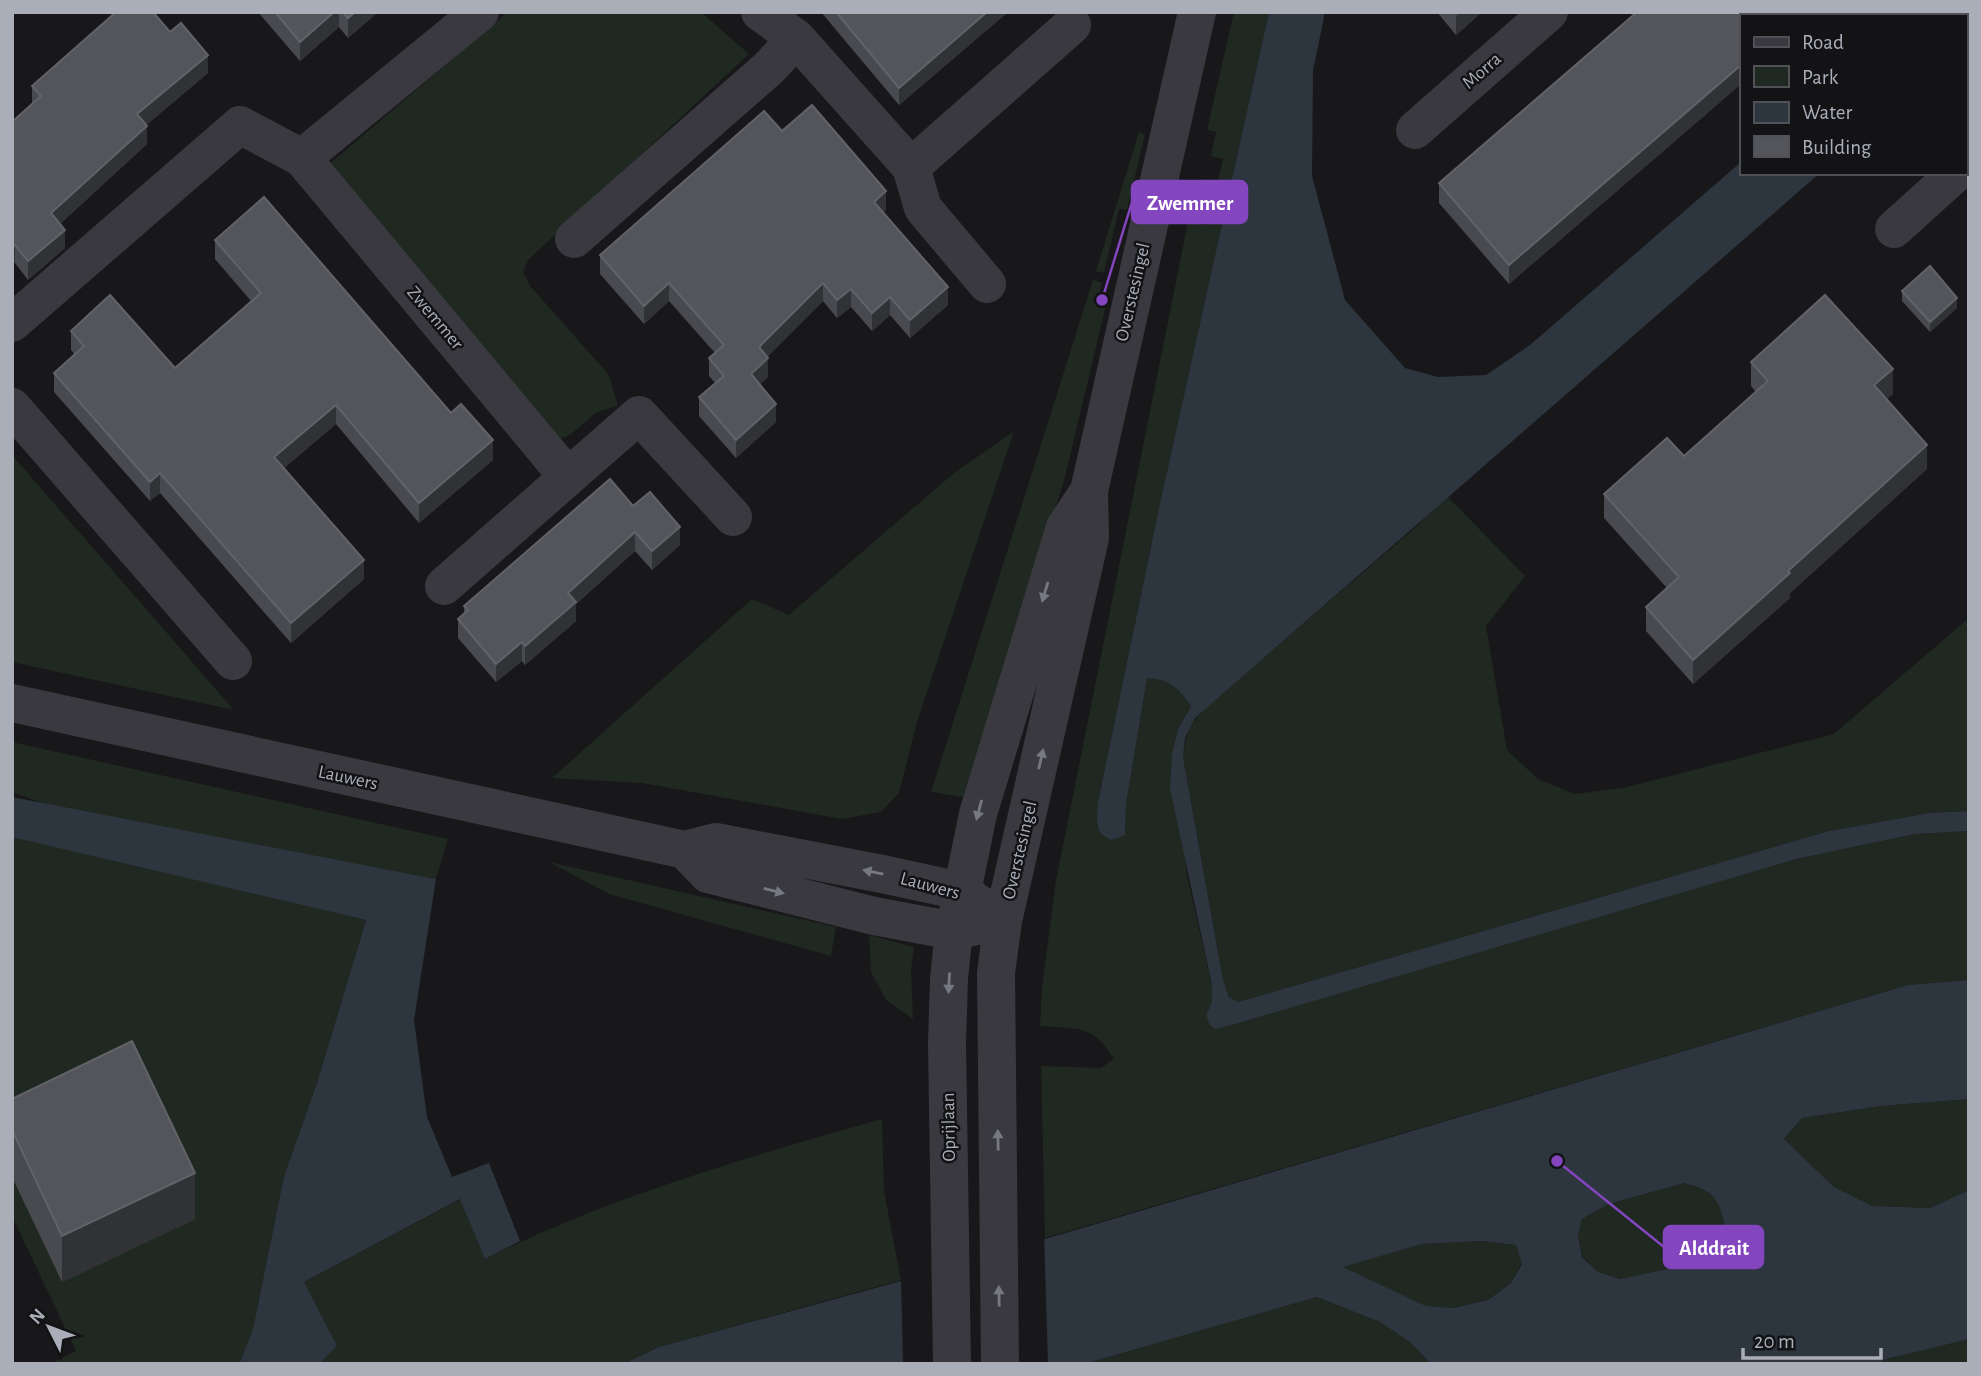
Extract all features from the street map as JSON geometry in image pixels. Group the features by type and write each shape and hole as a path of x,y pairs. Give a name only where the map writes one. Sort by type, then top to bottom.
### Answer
{"street":[{"path":"302,158 480,12"},
{"path":"760,12 796,38 911,167 923,208 987,284"},
{"name":"Overstesingel","path":"1003,921 1090,538 1089,491 1197,12"},
{"name":"Morra","path":"1415,130 1549,12"},
{"path":"911,167 1072,25"},
{"path":"574,239 770,67 796,38"},
{"name":"Zwemmer","path":"12,323 240,125 302,158 568,477"},
{"path":"1894,229 1954,175"},
{"path":"12,407 233,661"},
{"path":"444,586 639,415 733,517"},
{"name":"Overstesingel","path":"961,891 978,814 1065,527 1089,491"},
{"name":"Lauwers","path":"12,703 685,850 716,842 961,891 1003,921"},
{"name":"Lauwers","path":"685,850 708,874 874,916 954,931 1003,921"},
{"name":"Oprijlaan","path":"952,1364 947,1043 949,979 961,891"},
{"path":"1000,1364 996,973 1003,921"}],"green space":[{"path":"508,12 701,12 749,54 528,260 523,272 531,287 609,375 618,406 597,412 570,435 556,441 321,171"},
{"path":"1234,12 1269,12 1159,508 1098,802 1097,828 1125,835 1126,804 1147,677 1162,680 1178,689 1191,706 1178,729 1172,754 1187,876 1212,985 1212,1002 1206,1015 1796,859 1915,834 1969,831 1969,980 1908,985 1045,1238 1041,1066 1101,1068 1114,1059 1099,1039 1091,1034 1075,1029 1040,1026 1042,988 1056,880 1188,222 1208,225 1214,197 1202,195 1206,179 1218,181 1223,159 1211,156 1216,132 1207,130"},
{"path":"1139,132 1145,134 1127,210 1119,209 1104,273 1096,271"},
{"path":"1093,280 1102,283 1097,302 1106,305 1065,477 963,797 931,792"},
{"path":"1014,431 917,722 899,793 881,812 842,819 642,783 552,778 752,599 789,615 954,473"},
{"path":"12,455 234,710 12,662"},
{"path":"1444,493 1525,576 1486,626 1507,750 1538,779 1575,794 1623,788 1834,734 1969,618 1969,811 1929,813 1829,831 1234,1001 1223,980 1183,757 1188,733 1201,712 1418,525"},
{"path":"12,742 448,839 436,879 50,806 12,792"},
{"path":"12,836 366,920 317,1083 284,1176 253,1329 239,1364 52,1363 76,1351 12,1216"},
{"path":"549,862 836,927 831,956 609,894"},
{"path":"869,935 914,947 911,970 913,1019 886,1000 871,972"},
{"path":"1969,1099 1969,1190 1930,1208 1872,1206 1834,1187 1784,1139 1802,1118 1881,1106"},
{"path":"882,1119 884,1191 901,1280 659,1347 623,1364 319,1364 304,1282 461,1199 485,1259 533,1236 631,1197 731,1163"},
{"path":"1683,1183 1709,1193 1720,1209 1726,1229 1707,1254 1686,1265 1621,1279 1598,1272 1582,1256 1578,1236 1582,1219 1609,1204"},
{"path":"1481,1241 1516,1245 1522,1263 1511,1283 1488,1300 1453,1308 1426,1306 1342,1267 1422,1244"},
{"path":"1317,1297 1380,1322 1411,1343 1431,1364 1084,1364"},
{"path":"1969,1339 1969,1364 1878,1364 1886,1359"}],"water":[{"path":"1269,12 1325,12 1313,71 1312,176 1345,300 1405,368 1438,377 1486,375 1530,345 1740,163 1740,175 1818,175 1195,718 1185,738 1183,757 1223,980 1229,997 1238,1002 1829,831 1929,813 1969,811 1969,831 1915,834 1796,859 1215,1029 1206,1015 1212,1002 1212,985 1170,789 1172,754 1178,729 1191,706 1178,689 1167,683 1147,678 1126,804 1125,835 1112,840 1102,834 1098,825 1098,802 1159,508"},
{"path":"1969,12 1969,43 1967,44 1967,14 1913,14"},
{"path":"12,797 436,879 414,1020 427,1117 452,1177 489,1163 520,1241 485,1259 460,1199 304,1282 337,1346 319,1364 239,1364 253,1329 284,1176 317,1083 366,920 12,837"},
{"path":"1969,980 1969,1099 1881,1106 1802,1118 1784,1139 1834,1187 1872,1206 1930,1208 1969,1190 1969,1339 1886,1359 1878,1364 1431,1364 1411,1343 1380,1322 1317,1297 1084,1364 623,1364 659,1347 923,1275 1908,985","holes":["1684,1183 1709,1193 1720,1210 1726,1229 1707,1254 1686,1265 1620,1279 1598,1272 1582,1257 1578,1236 1582,1219 1609,1204","1481,1241 1516,1245 1522,1264 1511,1283 1488,1300 1453,1308 1426,1306 1343,1267 1422,1244"]}],"pier":[{"path":"1044,1234 1048,1364 903,1364 901,1277"}],"building":[{"path":"116,12 153,12 170,32 181,23 208,55 137,114 147,126 51,213 65,230 28,261 15,245 12,247 12,122 41,96 32,86"},
{"path":"275,12 334,12 300,42"},
{"path":"343,12 355,12 348,18"},
{"path":"836,12 987,12 899,88"},
{"path":"1637,12 1802,12 1740,14 1740,66 1509,265 1439,183"},
{"path":"812,105 886,191 874,202 948,287 910,320 890,297 872,313 851,289 837,300 823,283 759,347 768,358 751,374 776,404 736,440 699,397 724,376 709,358 724,345 669,283 644,306 600,255 764,111 782,131"},
{"path":"264,197 451,413 461,404 493,440 419,503 336,405 274,457 364,560 291,623 160,473 150,482 54,373 84,346 71,331 110,295 175,368 261,293 215,240"},
{"path":"1930,266 1957,298 1930,322 1902,291"},
{"path":"1825,295 1893,369 1874,385 1927,445 1693,660 1646,607 1679,577 1604,494 1667,438 1684,456 1768,381 1751,362"},
{"path":"610,479 633,506 650,492 680,527 652,551 635,532 568,593 576,602 525,646 522,642 496,664 458,619 468,610 464,606"},
{"path":"132,1041 195,1173 62,1236 12,1130 12,1099"}],"place":[{"name":"Zwemmer","path":"1102,300"},
{"name":"Alddrait","path":"1557,1161"}]}
